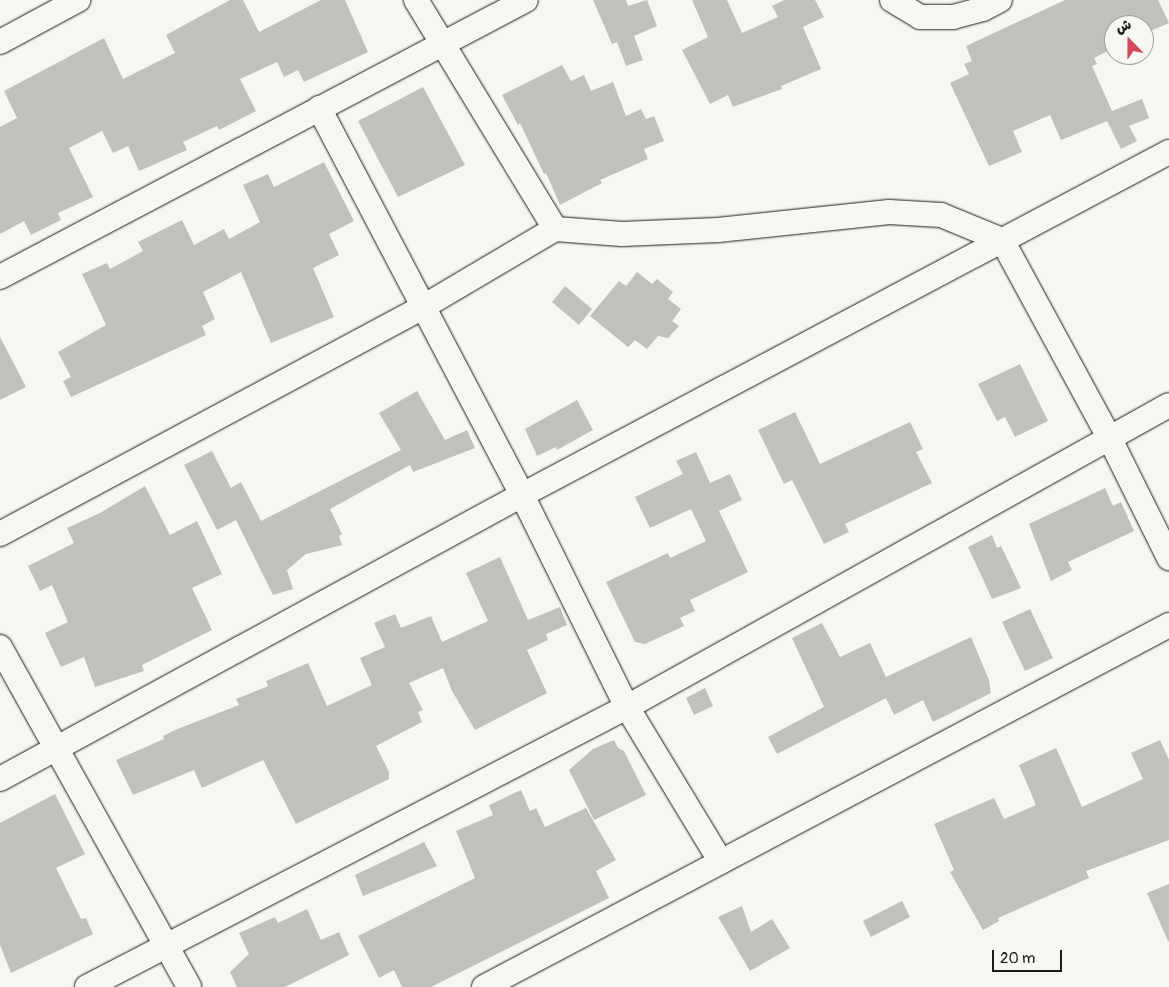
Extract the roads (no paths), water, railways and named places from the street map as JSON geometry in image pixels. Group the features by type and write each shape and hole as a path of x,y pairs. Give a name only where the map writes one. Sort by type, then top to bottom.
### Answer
{"street":[{"path":"0,42 78,0"},
{"path":"416,0 442,46 555,229"},
{"path":"0,277 319,108 442,46 526,0"},
{"path":"892,0 920,17 954,17 983,9 1000,0"},
{"path":"319,108 522,495 626,707 721,862"},
{"path":"0,779 522,495 1169,152"},
{"path":"0,534 423,307 555,229 622,234 718,230 889,212 941,215 1002,240 1110,439 1169,558"},
{"path":"87,987 626,707 1169,405"},
{"path":"484,987 1169,625"},
{"path":"0,647 189,987"}]}
